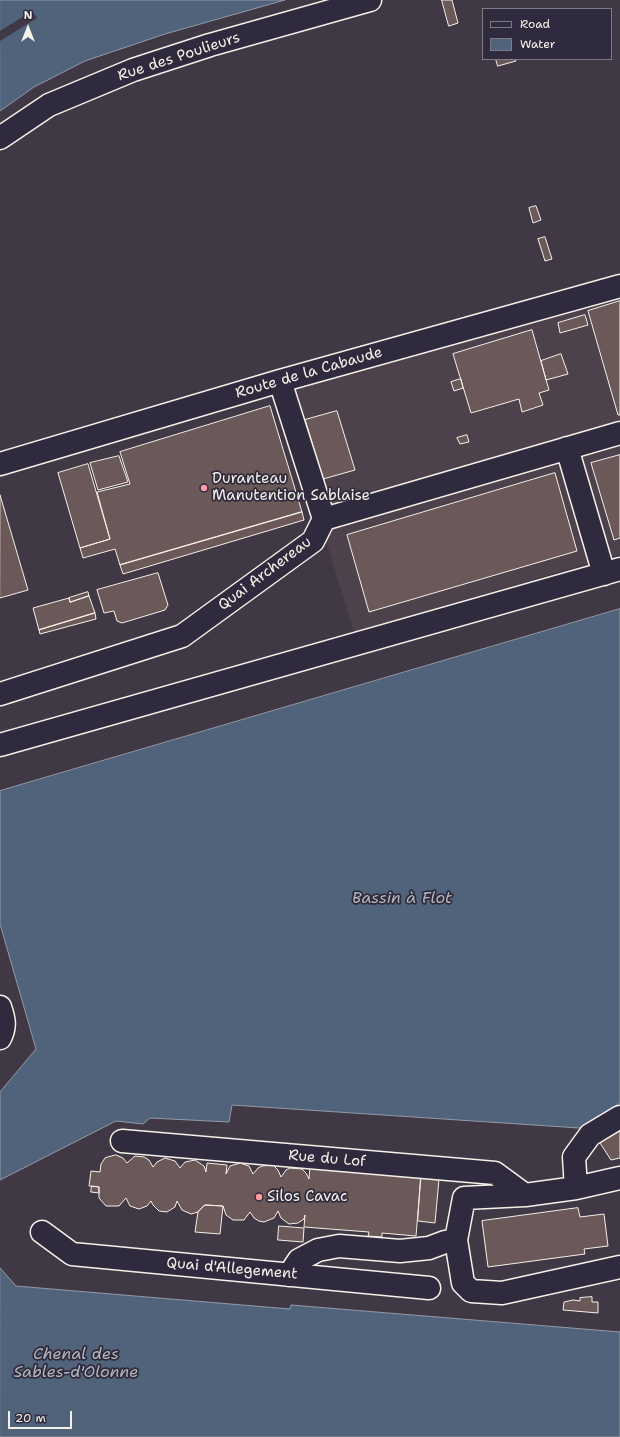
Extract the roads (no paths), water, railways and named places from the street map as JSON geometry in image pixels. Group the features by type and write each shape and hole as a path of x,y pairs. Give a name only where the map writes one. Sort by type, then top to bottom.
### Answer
{"street":[{"name":"Rue des Poulieurs","path":"0,138 49,105 133,70 210,45 370,0"},
{"name":"Route de la Cabaude","path":"0,464 280,381 620,286"},
{"path":"280,381 324,519 620,433"},
{"path":"0,745 612,571 567,448"},
{"name":"Quai Archereau","path":"0,694 182,636 313,541 324,519"},
{"path":"0,1007 4,1019 4,1028 0,1038"},
{"path":"576,1188 574,1157 590,1135 620,1117"},
{"name":"Rue du Lof","path":"122,1141 496,1173 525,1195"},
{"path":"620,1178 576,1188 525,1195 464,1198 456,1240 463,1283 471,1291 502,1293 620,1267"},
{"name":"Quai d'Allegement","path":"42,1232 72,1254 429,1288"},
{"path":"289,1275 299,1260 318,1250 339,1246 400,1251 429,1248 445,1242 456,1240"}],"water":[{"path":"0,0 285,0 165,34 85,61 34,87 0,111"},
{"name":"Bassin à Flot","path":"620,609 620,1103 579,1128 232,1105 229,1122 150,1118 143,1124 116,1121 0,1180 0,1092 36,1049 0,924 0,791"},
{"name":"Chenal des Sables-d'Olonne","path":"0,1268 16,1286 290,1309 291,1305 620,1332 620,1437 0,1437"}],"place":[{"name":"Duranteau Manutention Sablaise","path":"204,488"},
{"name":"Silos Cavac","path":"259,1197"}]}
